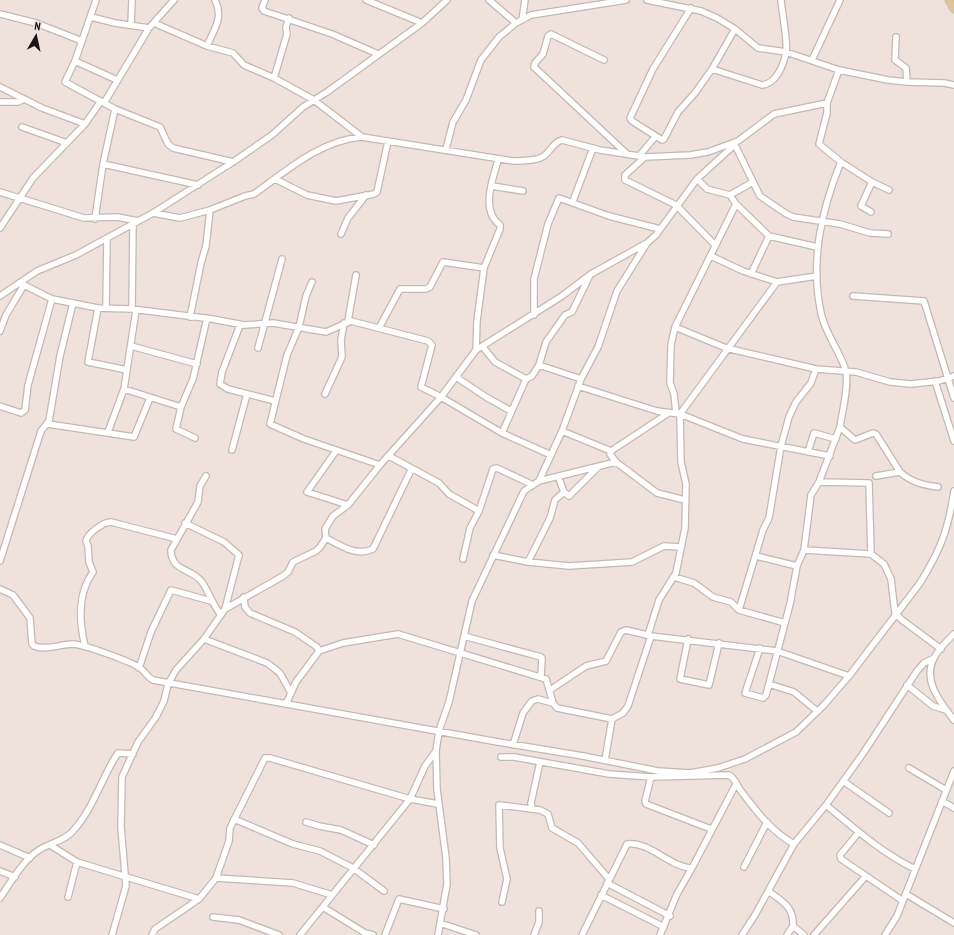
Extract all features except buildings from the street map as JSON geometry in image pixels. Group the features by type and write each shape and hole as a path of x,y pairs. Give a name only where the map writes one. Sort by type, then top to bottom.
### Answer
{"main road":[{"path":"949,0 954,9"}],"street":[{"path":"96,0 75,61 65,82 115,109 160,127 168,144 173,148 233,162"},
{"path":"131,25 132,0"},
{"path":"0,228 33,178 85,124 102,102 149,28 174,0"},
{"path":"207,46 220,15 215,0"},
{"path":"265,0 262,8 264,11 289,18 332,34 378,54"},
{"path":"368,0 422,23"},
{"path":"0,296 22,284 37,272 76,255 135,222 153,214 233,162 272,135 303,107 422,23 447,0"},
{"path":"489,0 519,21"},
{"path":"519,21 525,0"},
{"path":"446,149 453,122 466,100 481,60 491,45 519,21 542,12 626,0"},
{"path":"647,0 691,8 717,18 735,29 758,48 786,52 839,70 907,82 944,83 954,85"},
{"path":"712,69 762,85 768,85 781,69 786,52 781,0"},
{"path":"812,60 840,0"},
{"path":"691,8 654,69 630,118 655,137 662,140 664,139 678,112 695,93 712,69 735,29"},
{"path":"0,14 36,23 82,41"},
{"path":"91,17 149,28"},
{"path":"274,78 287,34 286,27 289,18"},
{"path":"154,23 207,46 233,53 244,65 274,78 314,100 362,137"},
{"path":"604,60 551,34 548,36 543,54 534,65 544,77 627,154"},
{"path":"896,37 895,60 906,68 907,82"},
{"path":"75,61 117,80"},
{"path":"839,70 827,102 828,113 820,144 841,162 872,182 889,190"},
{"path":"0,87 42,108 85,124"},
{"path":"0,102 18,102 24,100"},
{"path":"153,214 175,218 210,210 254,194 306,158 332,143 350,138 362,137 446,149 498,160 513,161 544,156 557,142 562,140 593,148 642,156 690,155 708,152 734,143 774,114 827,102"},
{"path":"95,219 103,164 115,109"},
{"path":"22,127 67,143"},
{"path":"655,137 642,156 624,175 625,180 676,205 715,245"},
{"path":"274,179 307,195 334,201 377,192 388,141"},
{"path":"438,935 444,909 447,884 446,858 438,804 436,751 439,731 449,702 474,597 524,491 539,480 562,431 581,379 598,347 617,291 647,243 660,229 676,205 697,179 731,148 734,143"},
{"path":"734,143 762,200 793,217 840,224 870,233 888,234"},
{"path":"572,202 593,148"},
{"path":"476,350 477,320 484,268 500,229 500,225 496,222 489,205 498,160"},
{"path":"760,648 745,693 765,697 785,623 797,566 804,550 810,499 830,456 840,427 846,373 823,320 817,276 817,247 829,192 841,162"},
{"path":"103,164 198,185"},
{"path":"697,179 707,189 730,194 753,182"},
{"path":"871,212 861,206 872,182"},
{"path":"492,186 523,191"},
{"path":"0,192 84,218 95,219 121,217 135,222"},
{"path":"730,194 736,204 769,236 817,247"},
{"path":"341,234 348,218 366,195"},
{"path":"534,315 534,278 548,224 552,218 557,199 561,197 609,216 660,229"},
{"path":"286,704 296,682 319,651 343,643 398,634 548,680 553,703 557,708 612,719 623,713 628,706 659,600 674,577 685,528 686,484 681,462 678,414 670,383 671,345 675,327 736,204"},
{"path":"190,317 206,246 210,210"},
{"path":"108,432 124,389 131,346 134,309 135,222"},
{"path":"751,274 769,236"},
{"path":"106,308 107,238"},
{"path":"225,609 283,576 288,572 292,563 316,551 326,538 325,529 333,516 348,505 380,465 441,397 476,350 534,315 591,274 647,243"},
{"path":"711,256 751,274 777,282 817,276"},
{"path":"258,348 282,259"},
{"path":"379,328 400,289 426,289 430,287 443,262 484,268"},
{"path":"502,433 526,379 532,376 539,365 546,342 565,316 572,312 591,274"},
{"path":"325,394 342,357 341,340 356,275"},
{"path":"312,282 306,296 299,327 287,356 270,424 336,451 380,465"},
{"path":"678,414 777,282"},
{"path":"22,284 52,299 98,308 134,309 207,318 240,325 264,324 299,327 326,332 351,321 430,342 432,347 421,384 423,388 502,433 550,455"},
{"path":"0,332 6,315 22,284"},
{"path":"853,296 924,301 951,377 954,398"},
{"path":"0,406 21,412 25,410 28,385 52,299"},
{"path":"0,561 41,432 48,424 54,398 60,356 73,303"},
{"path":"98,308 88,362 127,370"},
{"path":"195,438 176,429 181,407 193,379 207,318"},
{"path":"240,325 219,382 228,389 275,401"},
{"path":"675,327 728,348 816,369 846,373 856,372 890,382 911,384 936,381 951,377"},
{"path":"131,346 197,364"},
{"path":"483,347 496,362 526,379"},
{"path":"539,365 581,379"},
{"path":"739,610 763,530 769,518 781,446 792,409 807,390 816,369"},
{"path":"456,377 511,411"},
{"path":"936,381 954,441"},
{"path":"578,386 667,414 678,414 743,439 830,456"},
{"path":"124,389 181,407"},
{"path":"232,450 247,394"},
{"path":"48,424 106,434 108,432 134,437 150,398"},
{"path":"611,450 667,414"},
{"path":"840,427 855,440 873,433 876,434 900,472 910,480 924,485 938,487"},
{"path":"562,431 611,450"},
{"path":"808,452 814,433 836,439"},
{"path":"611,450 610,454 616,462 657,493 685,500"},
{"path":"336,451 307,492 348,505"},
{"path":"389,456 411,470 438,483 449,494 479,511"},
{"path":"539,480 616,462"},
{"path":"558,476 564,492 567,496 571,495 598,466"},
{"path":"463,559 470,528 479,511 495,468 533,485"},
{"path":"326,538 354,551 365,552 373,549 411,470"},
{"path":"876,476 900,472"},
{"path":"206,476 200,486 198,502 171,550 173,562 176,566 203,583 211,602 221,615"},
{"path":"819,482 868,483 871,554"},
{"path":"0,589 13,595 30,618 32,644 34,646 40,648 66,644 85,646 140,668 147,677 168,684 605,760 670,773 690,773 718,768 745,759 782,738 793,734 817,712 849,676 895,613 920,583 942,543 950,518 954,491"},
{"path":"528,562 550,518 555,500 564,492"},
{"path":"85,646 81,628 81,599 86,582 93,572 89,562 88,546 86,541 87,537 106,522 111,522 177,539"},
{"path":"112,935 126,886 121,827 122,783 124,773 138,742 156,717 164,701 168,684 176,670 204,639 225,609 239,555 224,542 185,523"},
{"path":"493,555 528,562 569,566 632,562 664,546 681,547"},
{"path":"804,550 871,554 884,564 891,579 895,613 941,649"},
{"path":"756,556 797,566"},
{"path":"674,577 694,583 713,597 730,602 739,610 785,623"},
{"path":"140,668 151,632 171,590 211,602"},
{"path":"244,598 245,607 250,613 295,632 317,647 319,651"},
{"path":"550,690 586,666 606,661 623,630 649,635 777,651 849,676"},
{"path":"742,935 794,844 826,805 920,667 934,658 954,634"},
{"path":"464,636 541,657 541,677"},
{"path":"204,639 267,663 280,673 291,693"},
{"path":"688,639 680,679 710,685 719,643"},
{"path":"934,658 931,667 931,682 940,701 954,720"},
{"path":"769,684 794,692 817,712"},
{"path":"907,685 933,706 946,710"},
{"path":"514,745 523,713 532,701 538,699 553,703"},
{"path":"605,760 612,719"},
{"path":"300,935 410,799 425,766 436,751"},
{"path":"0,898 30,858 39,850 60,842 71,833 89,807 110,764 118,753 133,754"},
{"path":"501,757 514,757 609,774 651,777 729,775 734,777 736,784 767,822 778,833 794,844"},
{"path":"152,935 155,929 200,899 216,878 234,820 265,758 270,758 410,799 438,804"},
{"path":"532,809 531,803 540,762"},
{"path":"909,768 946,790"},
{"path":"884,935 897,916 954,771"},
{"path":"651,777 644,801 646,804 711,829"},
{"path":"843,781 889,813"},
{"path":"660,935 670,916 678,894 736,784"},
{"path":"942,801 954,808"},
{"path":"826,805 859,832 896,859 915,869"},
{"path":"502,902 507,879 500,848 499,806 540,810 548,814 552,828 578,843 608,881 670,916"},
{"path":"234,820 293,844 320,851 353,868 384,890"},
{"path":"306,822 341,830 374,845"},
{"path":"744,867 767,822"},
{"path":"859,832 840,855 841,859 865,877 892,893 902,901"},
{"path":"582,935 627,844 641,846 672,861 692,868"},
{"path":"0,845 30,858"},
{"path":"50,845 77,862 200,899"},
{"path":"68,897 77,862"},
{"path":"0,871 15,877"},
{"path":"814,935 865,877"},
{"path":"216,878 293,883 332,895"},
{"path":"768,891 785,903 793,916 793,926 787,935"},
{"path":"906,894 954,923"},
{"path":"601,895 664,927"},
{"path":"385,935 400,899 444,909"},
{"path":"323,908 365,933 373,935"},
{"path":"534,935 539,922 539,911"},
{"path":"213,917 239,920 279,935"},
{"path":"440,923 476,935"},
{"path":"793,926 804,935"}]}
